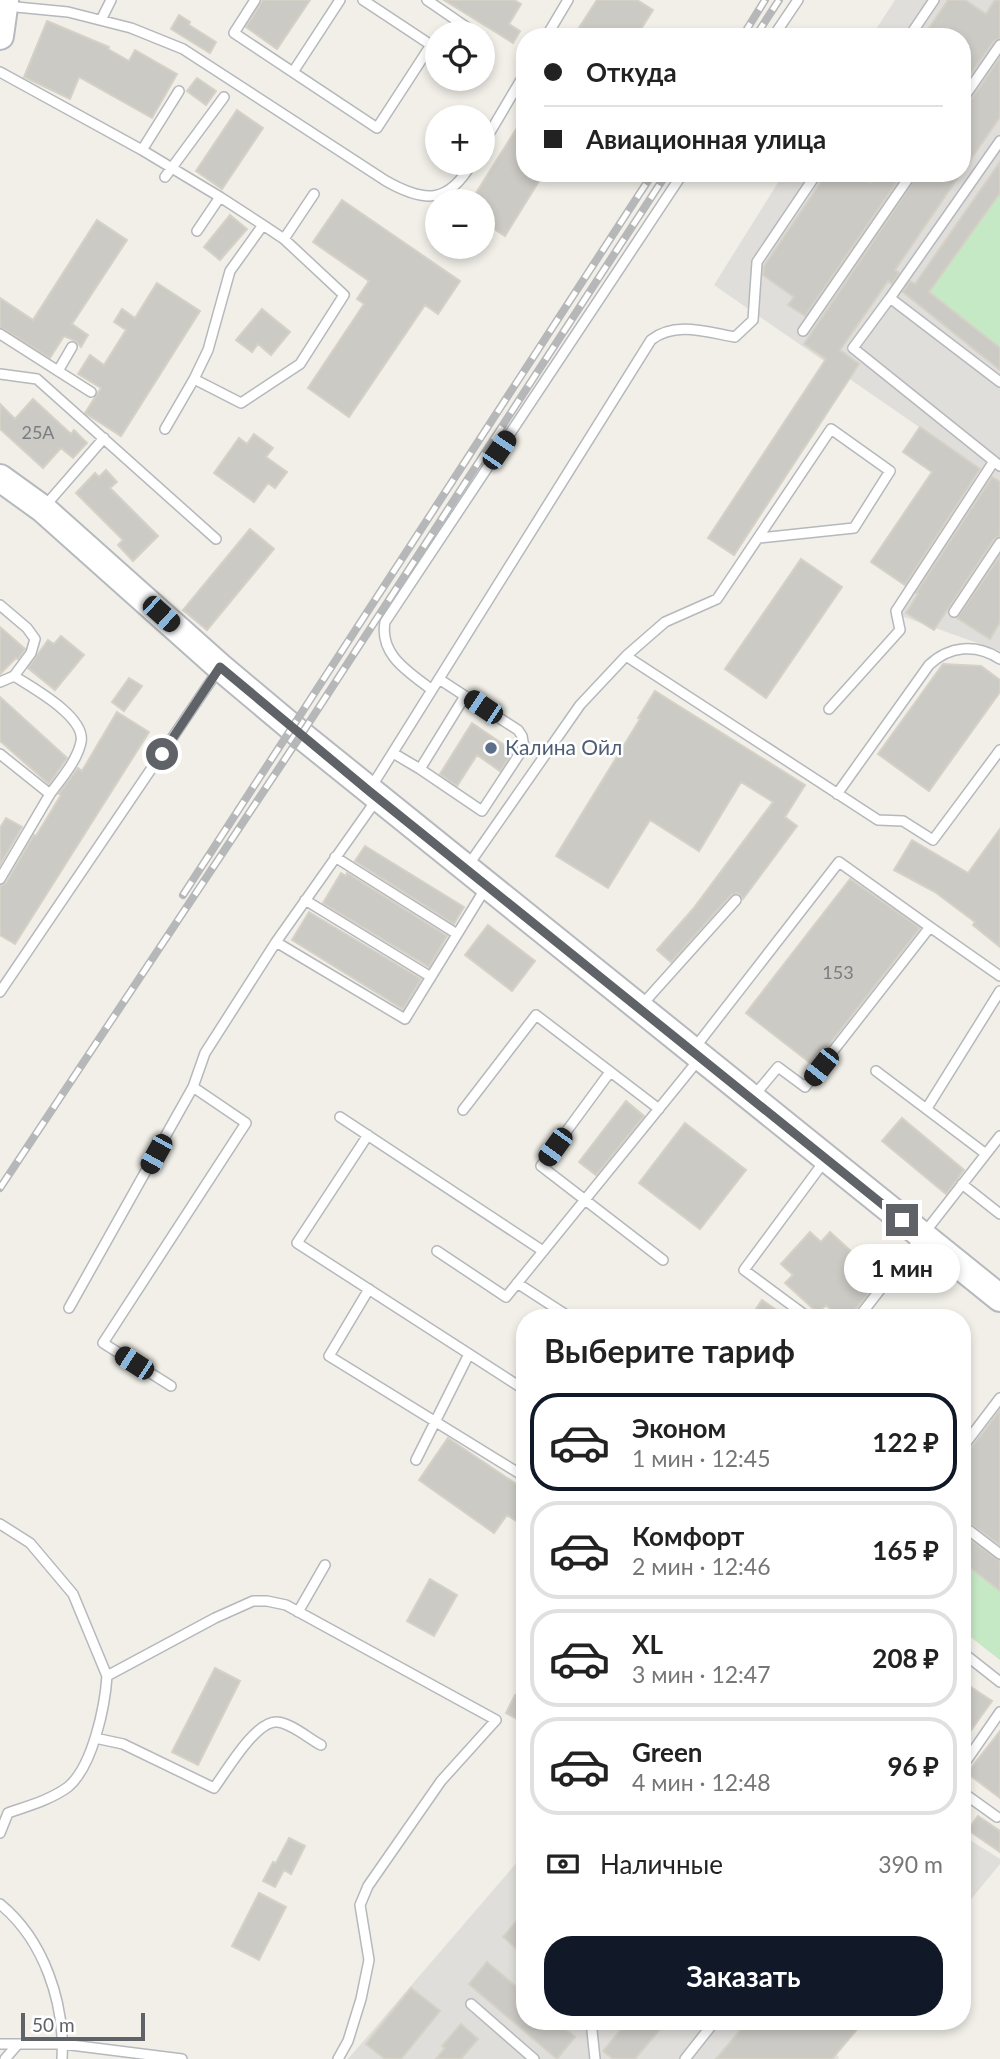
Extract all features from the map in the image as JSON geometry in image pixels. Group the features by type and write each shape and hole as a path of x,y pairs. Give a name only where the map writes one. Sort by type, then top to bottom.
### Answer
{"main road":[{"path":"0,36 4,3"},
{"path":"0,478 43,509 220,667 373,794 1000,1298"}],"lane":[{"path":"101,20 111,0"},
{"path":"256,0 234,33 377,128 431,45 363,0"},
{"path":"293,72 340,0"},
{"path":"427,0 458,21"},
{"path":"551,28 568,0"},
{"path":"779,28 798,0"},
{"path":"915,28 934,0"},
{"path":"4,3 68,12 101,20 131,28 183,49 386,181 413,195 436,196 447,192 465,175"},
{"path":"971,87 1000,45"},
{"path":"0,72 172,167 220,197 284,239 344,295 300,364 241,403 194,379"},
{"path":"495,124 516,88"},
{"path":"142,150 178,91"},
{"path":"165,177 224,97"},
{"path":"829,709 900,630 896,611 997,463 853,348 1000,141"},
{"path":"432,690 397,662 387,648 384,640 385,622 677,182"},
{"path":"69,1308 193,1087 205,1053 276,942 335,858 373,794 393,753 651,340 669,329 679,328 735,337 753,320 757,262 811,182"},
{"path":"803,331 906,182"},
{"path":"284,239 314,194"},
{"path":"197,231 220,197"},
{"path":"164,429 208,350 230,271 263,225"},
{"path":"891,298 1000,382"},
{"path":"0,334 91,392"},
{"path":"58,370 72,347"},
{"path":"0,374 37,379 216,539"},
{"path":"467,869 580,705 626,656 665,622 717,599 831,429 890,471 853,528 759,538"},
{"path":"43,509 104,439"},
{"path":"954,612 1000,543"},
{"path":"0,605 27,628 35,639 31,653 14,676 0,682"},
{"path":"837,794 929,664 937,657 956,649 974,649 1000,659"},
{"path":"626,656 878,820 903,821 933,840 1000,750"},
{"path":"0,992 220,667"},
{"path":"0,879 81,744 81,730 73,718 14,676"},
{"path":"393,753 482,811 524,747 522,736 517,730 439,679"},
{"path":"420,769 465,695"},
{"path":"0,754 50,794"},
{"path":"335,858 457,934"},
{"path":"437,1251 506,1297 659,1109 696,1054 839,862 1000,976"},
{"path":"276,942 405,1019 487,886"},
{"path":"306,900 430,977"},
{"path":"639,1008 736,900"},
{"path":"752,1098 778,1067 805,1087 930,927"},
{"path":"927,1108 1000,991"},
{"path":"463,1110 536,1015 659,1109"},
{"path":"876,1071 986,1154"},
{"path":"610,1072 541,1166 663,1260"},
{"path":"171,1386 103,1343 246,1123 193,1087"},
{"path":"340,1117 543,1251"},
{"path":"368,1135 297,1243 516,1384"},
{"path":"865,1309 1000,1136"},
{"path":"797,1309 744,1270 826,1158"},
{"path":"962,1184 1000,1214"},
{"path":"517,1283 557,1309"},
{"path":"369,1289 328,1356 516,1471"},
{"path":"415,1460 469,1354"},
{"path":"971,1436 1000,1398"},
{"path":"0,1524 30,1543 74,1594 107,1676 101,1723 83,1765 71,1784 39,1803 4,1810 0,1833"},
{"path":"971,1532 1000,1554"},
{"path":"298,1612 326,1565"},
{"path":"107,1676 215,1618 253,1601 267,1601 286,1605 496,1720 441,1781 368,1886 360,1905 369,1959 351,2031 338,2059"},
{"path":"971,1659 1000,1682"},
{"path":"971,1753 1000,1712"},
{"path":"95,1738 123,1744 215,1788 255,1732 264,1725 272,1722 284,1724 321,1745"},
{"path":"971,1798 997,1817"},
{"path":"0,1904 26,1933 56,1991 63,2045 62,2059"},
{"path":"471,2004 534,2059"},
{"path":"593,2030 595,2059"},
{"path":"685,2059 708,2030"},
{"path":"0,2044 63,2045 182,2059"},
{"path":"5,2059 18,2044"}],"shaded area":[{"path":"895,0 1000,0 1000,193 929,292 1000,348 1000,651 890,612 984,472 714,285 778,182 971,182 971,28 877,28"},
{"path":"971,1841 1000,1859 1000,1864 971,1899"},
{"path":"516,1863 516,2030 856,2030 836,2054 838,2059 348,2059"}],"green space":[{"path":"1000,193 1000,348 929,292"},
{"path":"971,1568 1000,1592 1000,1660 971,1637"}],"building":[{"path":"263,0 310,0 277,49 246,27"},
{"path":"444,0 514,0 521,4 509,24 516,28 513,43 495,32 495,21 478,21"},
{"path":"597,0 637,0 653,10 642,28 579,28"},
{"path":"948,0 965,0 986,14 995,0 1000,0 1000,38 994,41 971,74 971,28 929,28"},
{"path":"179,15 190,22 189,25 216,42 210,53 171,29"},
{"path":"47,21 109,47 108,49 129,61 135,50 177,74 152,118 79,77 70,99 24,77"},
{"path":"1000,57 1000,117 971,159 971,100"},
{"path":"197,78 216,91 206,105 187,91"},
{"path":"237,110 263,128 222,189 196,171"},
{"path":"516,129 516,182 538,182 505,236 495,230 495,189 479,189 487,175 495,175 495,163"},
{"path":"1000,162 1000,193 929,292 1000,348 1000,370 903,292 910,281 915,284"},
{"path":"821,182 897,182 805,316 788,305 794,297 763,275 764,266"},
{"path":"913,182 955,182 895,270 899,273 892,284 888,281 840,350 859,364 734,555 708,538 826,359 804,344"},
{"path":"342,200 460,281 438,314 425,305 349,417 308,388 364,304 357,299 369,281 313,242"},
{"path":"230,215 247,229 220,260 204,247"},
{"path":"97,220 127,240 72,324 88,335 81,347 76,341 64,336 50,358 0,327 0,298 33,320"},
{"path":"157,283 200,311 121,436 85,413 101,388 78,374 90,355 104,365 126,330 114,322 122,309 135,318"},
{"path":"262,309 290,332 271,355 258,344 252,352 236,340"},
{"path":"33,399 71,434 74,430 87,443 73,458 61,448 43,468 0,429 0,404 15,419"},
{"path":"920,427 980,469 905,585 871,562 932,472 903,452"},
{"path":"254,434 273,448 266,457 287,472 275,488 268,483 254,502 214,473 239,438 247,444"},
{"path":"106,470 117,482 110,488 158,536 133,561 118,545 123,540 76,493 95,473 99,477"},
{"path":"992,477 1000,482 1000,536 994,539 934,630 906,613 918,594 916,593"},
{"path":"250,529 274,549 207,630 183,610"},
{"path":"1000,556 1000,622 990,639 957,618"},
{"path":"801,559 842,587 766,698 725,669"},
{"path":"0,627 25,649 18,659 0,674"},
{"path":"61,636 84,655 55,690 28,668 48,640 54,644"},
{"path":"943,664 981,666 1000,680 1000,692 929,791 878,754"},
{"path":"129,678 142,686 124,711 112,702"},
{"path":"655,691 805,785 785,817 797,826 743,899 738,893 731,895 671,962 657,950 693,909 773,802 741,782 699,851 650,820 608,888 556,856"},
{"path":"0,697 67,758 49,784 0,741"},
{"path":"117,712 149,732 15,944 0,935 0,886 6,883 61,795 59,794 78,768 82,771"},
{"path":"472,723 513,751 500,771 477,755 457,786 440,774"},
{"path":"6,818 22,827 0,865 0,828"},
{"path":"1000,829 1000,947 973,925 975,922 935,892 894,870 912,840 968,873"},
{"path":"365,846 464,907 454,924 355,861"},
{"path":"341,873 346,876 347,873 447,936 429,967 323,903"},
{"path":"850,879 920,928 813,1065 746,1013"},
{"path":"309,912 421,979 403,1009 292,940"},
{"path":"488,925 535,961 512,991 465,955"},
{"path":"626,1101 644,1116 596,1175 579,1162"},
{"path":"902,1118 964,1170 946,1194 882,1141"},
{"path":"685,1123 746,1170 700,1229 639,1183"},
{"path":"810,1232 821,1242 830,1232 866,1265 856,1275 872,1289 855,1309 830,1309 826,1305 822,1309 814,1309 785,1283 793,1275 781,1264"},
{"path":"762,1300 775,1309 756,1309"},
{"path":"1000,1410 1000,1545 971,1524 971,1448"},
{"path":"448,1438 516,1484 516,1521 507,1515 494,1533 419,1480"},
{"path":"971,1540 1000,1561 1000,1591 971,1568"},
{"path":"430,1579 457,1595 434,1636 407,1621"},
{"path":"215,1668 240,1681 198,1765 172,1752"},
{"path":"971,1687 992,1701 971,1730"},
{"path":"515,1695 516,1696 516,1718 506,1713"},
{"path":"1000,1731 1000,1798 971,1776 971,1768"},
{"path":"978,1816 1000,1831 1000,1852 971,1832 971,1826"},
{"path":"289,1838 305,1846 291,1874 284,1870 275,1887 263,1881"},
{"path":"259,1893 286,1907 259,1960 232,1946"},
{"path":"516,1922 516,1948 503,1937"},
{"path":"487,1962 516,1986 516,2024 469,1984"},
{"path":"411,1988 440,2011 401,2059 385,2059 366,2044"},
{"path":"461,2024 478,2039 461,2059 436,2059 445,2048 442,2046"},
{"path":"523,2030 567,2030 575,2037 557,2059"},
{"path":"620,2030 659,2030 635,2059 613,2059 603,2051"},
{"path":"740,2030 856,2030 832,2059 716,2059"}],"railway":[{"path":"748,28 765,0"},
{"path":"761,28 779,0"},
{"path":"183,895 647,182"},
{"path":"0,1188 301,735 661,182"}],"place":[{"name":"Калина Ойл","path":"491,748"}],"route":[{"path":"162,754 220,667 301,736 902,1220"}]}
